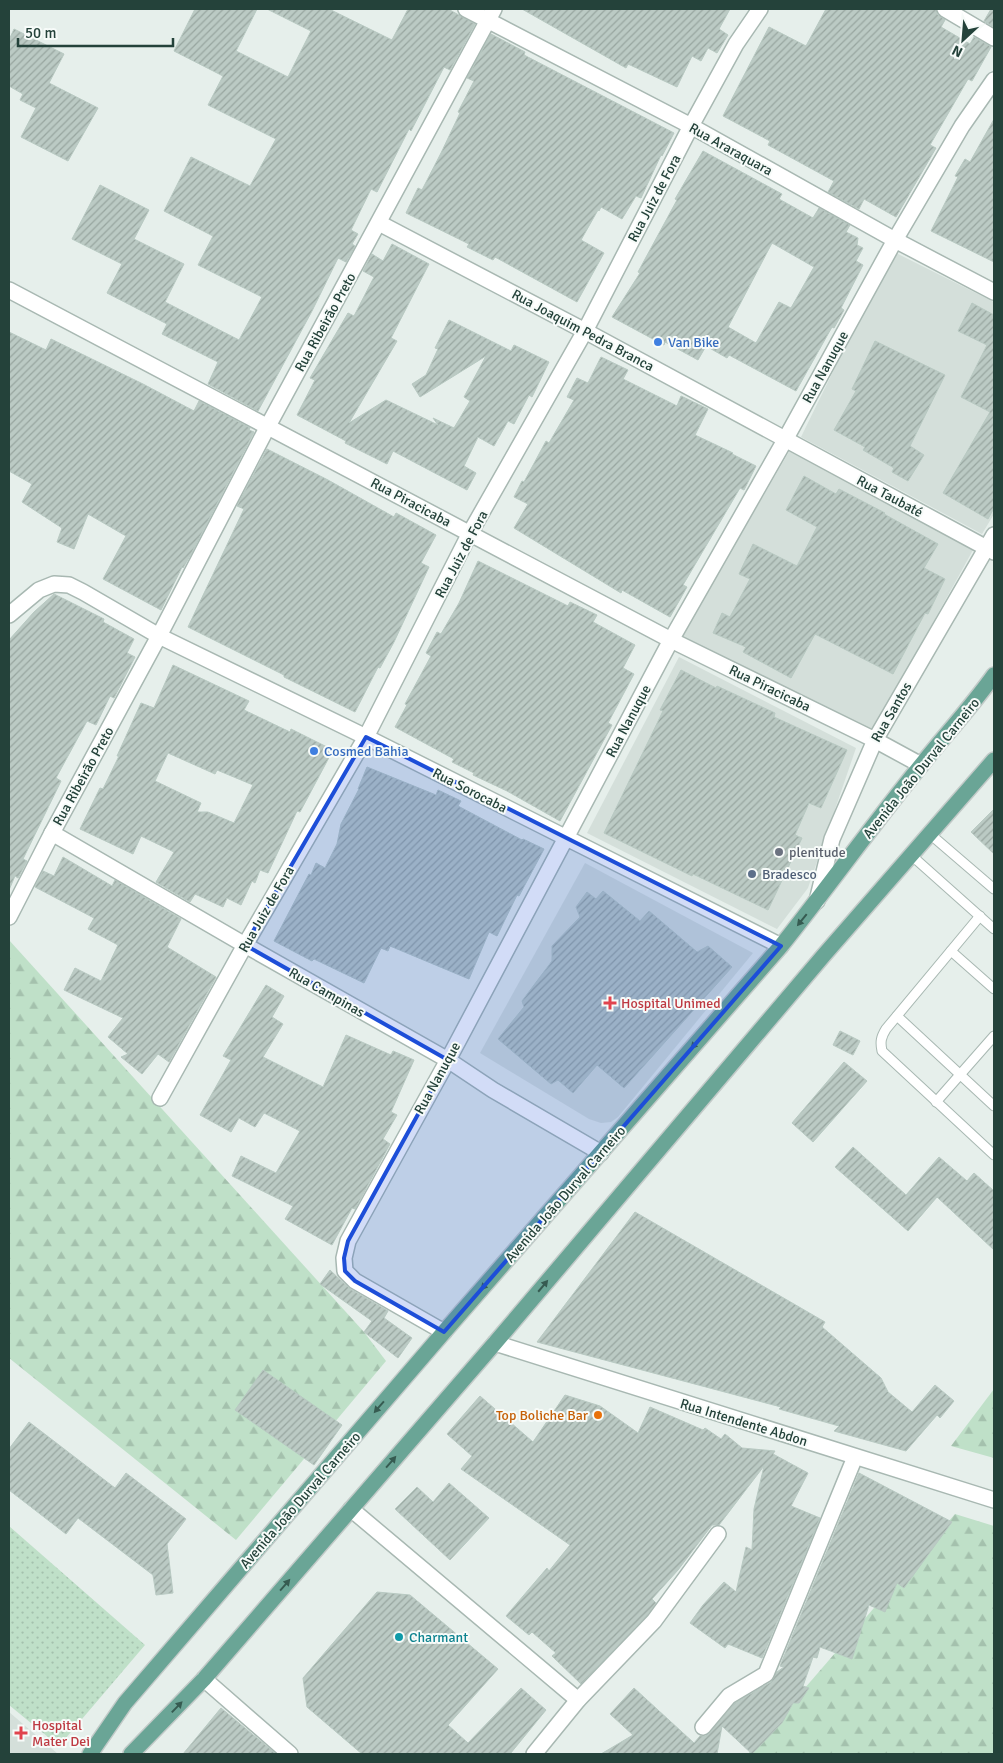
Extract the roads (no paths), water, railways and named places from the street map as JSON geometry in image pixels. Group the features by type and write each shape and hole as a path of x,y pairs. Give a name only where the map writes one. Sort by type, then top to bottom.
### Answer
{"main road":[{"name":"Avenida João Durval Carneiro","path":"79,1754 781,946 921,765 976,700 994,675"},
{"path":"131,1754 204,1679 495,1344 824,955 994,760"},
{"name":"Avenida João Durval Carneiro","path":"90,1754 125,1703"},
{"path":"137,1754 155,1730"}],"street":[{"name":"Rua Araraquara","path":"466,9 491,14 895,240 994,292"},
{"name":"Rua Juiz de Fora","path":"160,1098 244,945 366,737 470,533 585,330 691,126 736,44 760,9"},
{"path":"945,9 994,38"},
{"name":"Rua Ribeirão Preto","path":"9,917 52,833 159,636 268,426 491,14"},
{"name":"Rua Nanuque","path":"444,1332 355,1281 344,1271 344,1258 348,1241 448,1060 671,640 786,440 895,240 962,126 994,80"},
{"name":"Rua Joaquim Pedra Branca","path":"379,222 585,330 786,440"},
{"name":"Rua Piracicaba","path":"9,290 671,640 875,740 921,765"},
{"name":"Rua Taubaté","path":"786,440 992,545"},
{"name":"Rua Santos","path":"816,902 832,839 875,740 992,545"},
{"path":"9,615 40,590 54,584 68,585 159,636"},
{"name":"Rua Sorocaba","path":"159,636 366,737 781,946"},
{"name":"Rua Campinas","path":"52,833 244,945 448,1060 493,1090 601,1153"},
{"name":"Rua Intendente Abdon","path":"495,1344 994,1500"},
{"path":"703,1727 730,1696 766,1674 855,1457"},
{"path":"351,1509 578,1700"},
{"path":"534,1754 578,1700 654,1621 718,1534"},
{"path":"204,1679 290,1754"}],"lane":[{"path":"930,834 994,889"},
{"path":"911,856 994,929"},
{"path":"980,916 886,1029 881,1038 882,1051 994,1155"},
{"path":"951,951 994,989"},
{"path":"897,1016 994,1106"},
{"path":"936,1102 994,1036"}],"place":[{"name":"Van Bike","path":"658,342"},
{"name":"Cosmed Bahia","path":"314,751"},
{"name":"plenitude","path":"779,852"},
{"name":"Bradesco","path":"752,874"},
{"name":"Hospital Unimed","path":"610,1003"},
{"name":"Top Boliche Bar","path":"598,1415"},
{"name":"Charmant","path":"399,1637"},
{"name":"Hospital Mater Dei","path":"21,1733"}]}
